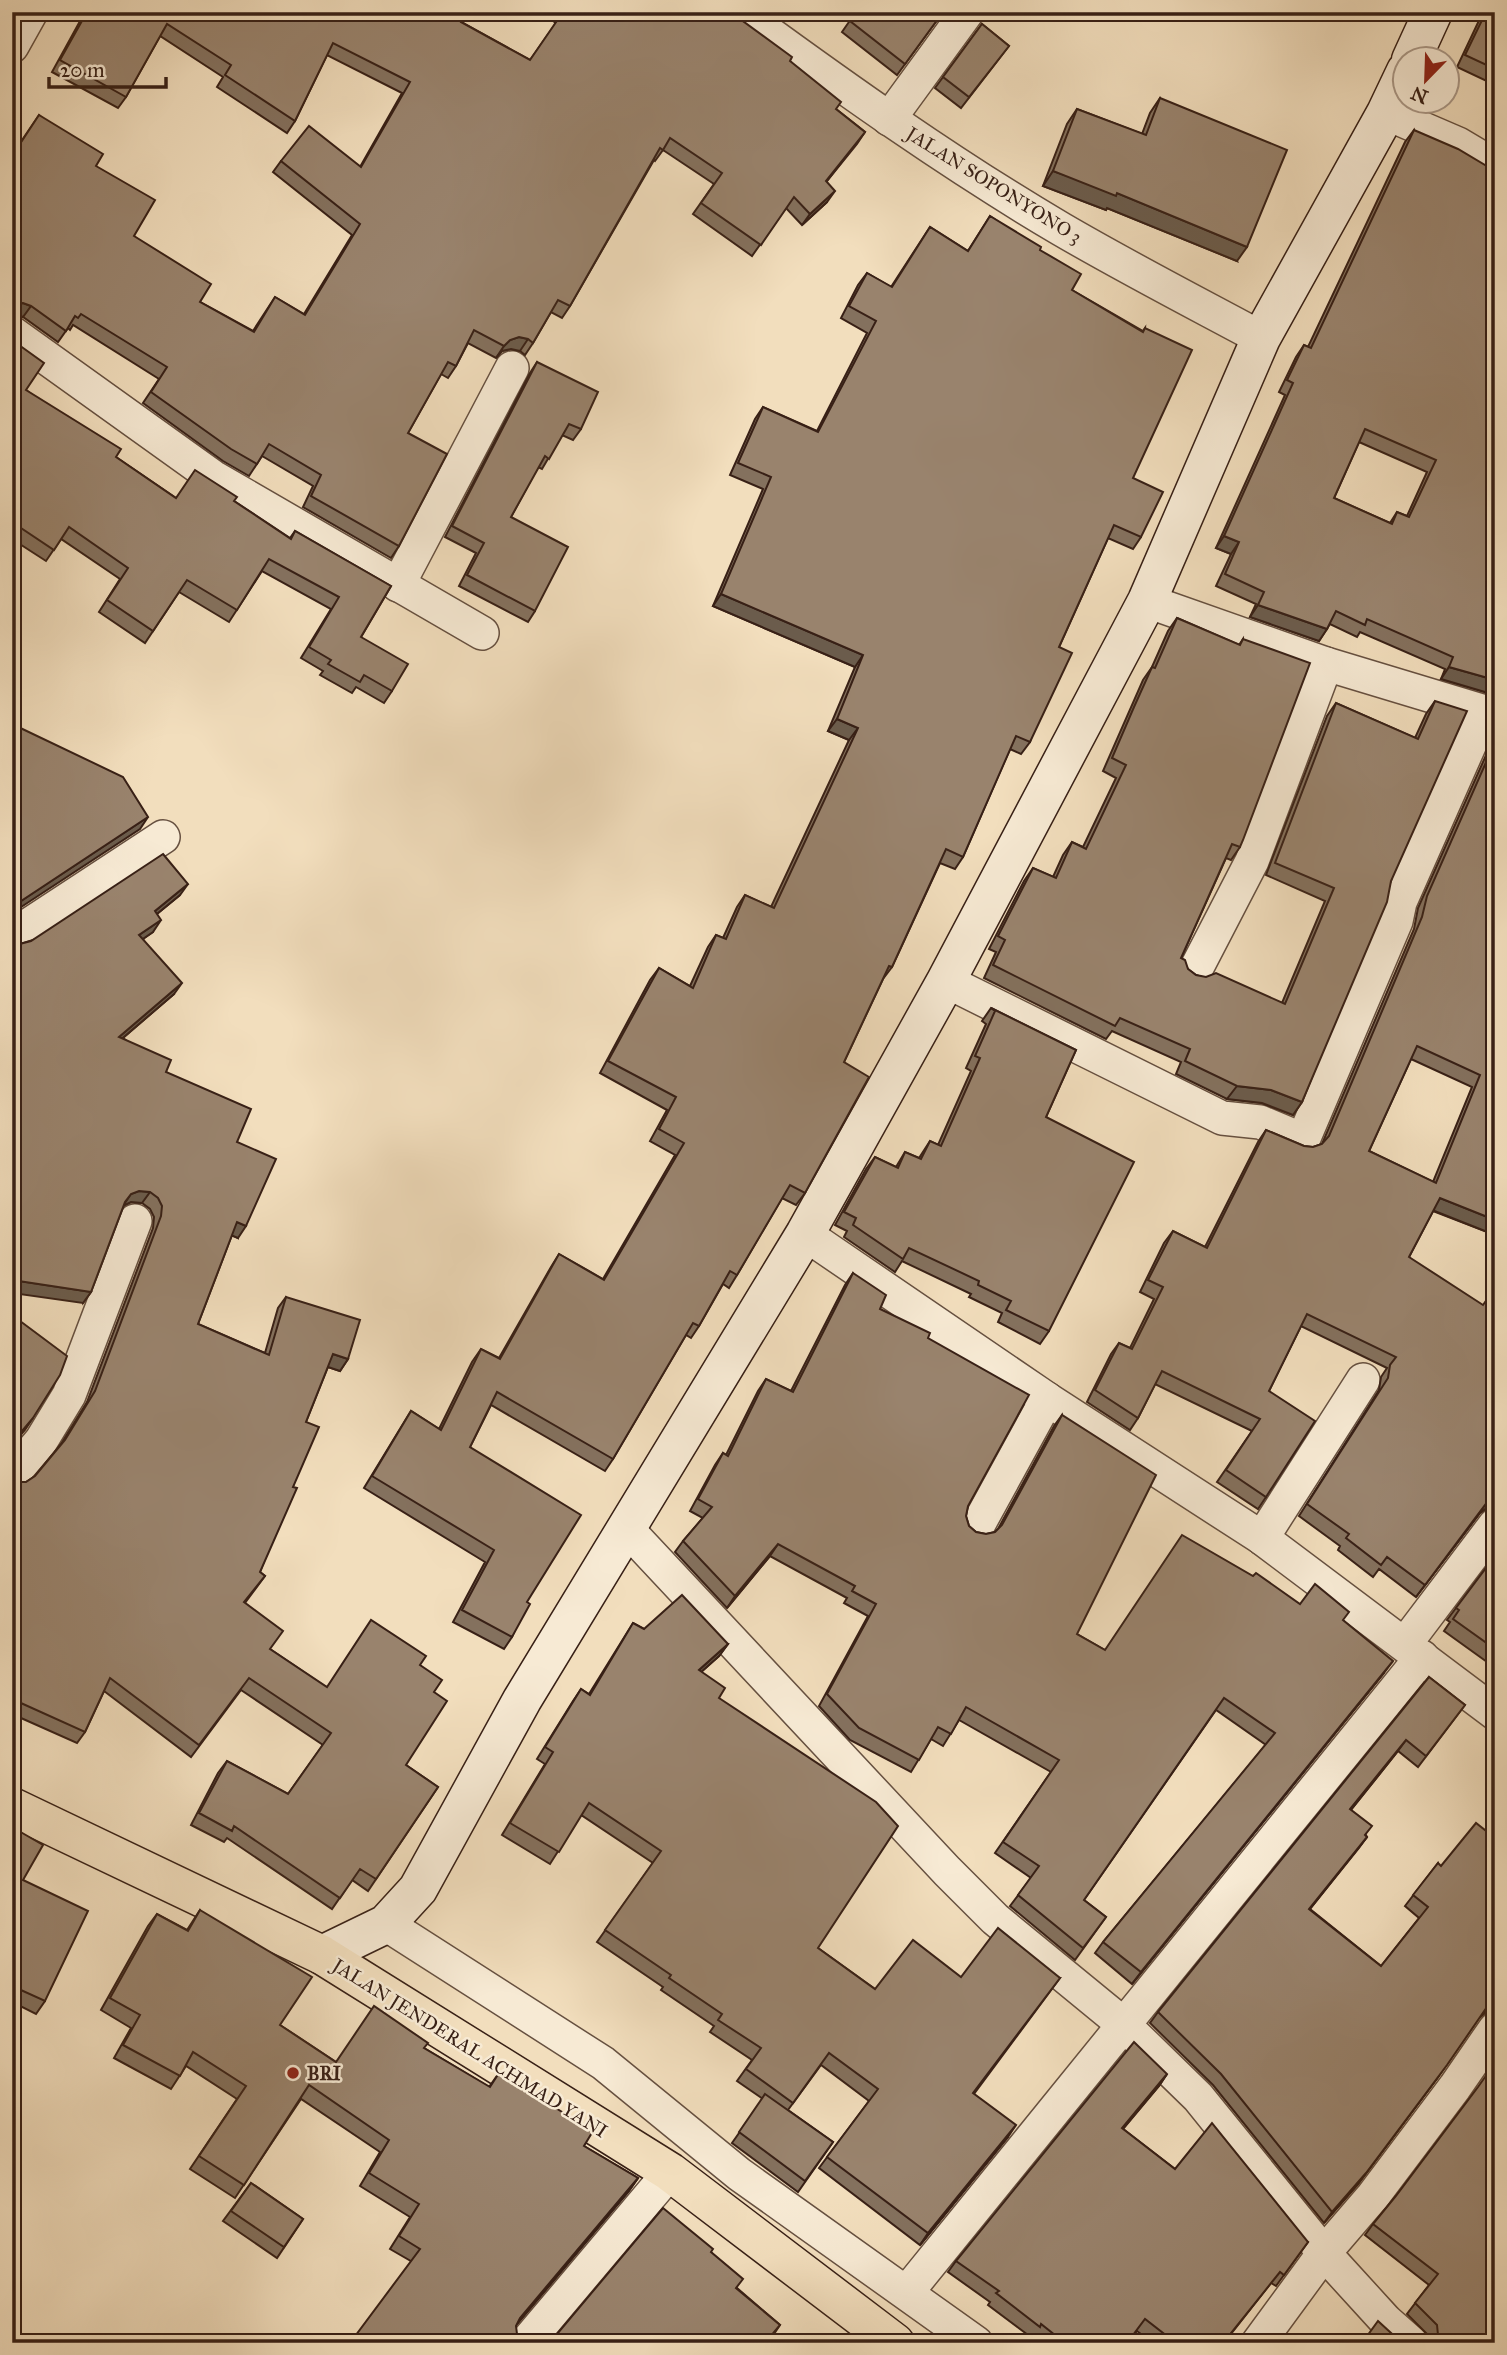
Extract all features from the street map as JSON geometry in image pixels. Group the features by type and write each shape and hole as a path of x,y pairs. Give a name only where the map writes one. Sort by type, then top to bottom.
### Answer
{"main road":[{"path":"1417,46 1433,12"},
{"path":"321,1955 386,1924 418,1889 522,1700 805,1234 946,981 1147,601 1261,338 1392,98"},
{"name":"JALAN JENDERAL ACHMAD YANI","path":"12,1807 321,1955 670,2172 895,2343"}],"street":[{"path":"12,46 31,12"},
{"name":"JALAN SOPONYONO 3","path":"740,12 955,163 1062,229 1261,338"},
{"path":"889,119 967,12"},
{"path":"1385,113 1458,144 1495,166"},
{"path":"12,333 213,477 482,633"},
{"path":"398,585 512,368"},
{"path":"946,981 1222,1118 1260,1122 1303,1140 1396,921 1400,902 1489,713 1326,664 1147,601"},
{"path":"1195,971 1252,861 1326,664"},
{"path":"12,936 163,837"},
{"path":"12,1475 41,1441 69,1395 135,1221"},
{"path":"805,1234 1047,1399 1262,1538 1414,1651 1490,1698"},
{"path":"1262,1538 1363,1380"},
{"path":"977,1527 1047,1399"},
{"path":"907,2292 1123,2024 1414,1651 1495,1525"},
{"path":"626,1528 995,1919 1123,2024 1198,2097 1324,2253 1386,2321 1411,2343"},
{"path":"386,1924 603,2063 739,2174 976,2343"},
{"path":"1258,2343 1324,2253 1373,2196 1495,2029"},
{"path":"526,2343 670,2172"}],"building":[{"path":"87,12 466,12 461,22 530,60 563,12 734,12 792,57 790,61 841,102 836,109 865,132 826,181 835,191 810,214 794,197 761,245 701,203 722,173 670,138 663,150 660,148 570,306 558,300 533,343 519,337 504,346 474,330 456,366 448,362 408,433 447,454 399,546 311,496 321,475 269,444 257,464 231,449 151,392 167,367 81,314 78,318 75,316 66,331 31,306 23,303 12,304 12,156 39,115 103,154 96,166 155,200 134,236 211,284 200,302 254,332 275,297 305,315 360,224 281,161 309,126 361,167 410,82 333,43 295,121 225,75 231,65 167,24 126,97 60,60"},
{"path":"857,12 943,12 905,64 850,21"},
{"path":"1486,12 1495,12 1495,69 1465,55"},
{"path":"982,24 1009,46 969,97 943,77"},
{"path":"1160,98 1287,150 1247,247 1117,193 1116,196 1053,171 1077,109 1146,135"},
{"path":"1414,130 1458,149 1495,171 1495,680 1449,667 1453,657 1367,619 1365,625 1336,611 1327,629 1258,605 1264,592 1225,574 1239,542 1224,536 1293,383 1287,380 1304,345 1311,348","holes":["1365,429 1436,460 1409,517 1397,512 1392,524 1334,498"]},
{"path":"990,216 1081,274 1072,290 1143,332 1145,328 1192,350 1133,478 1163,492 1141,537 1114,525 1059,647 1072,653 1030,742 1016,736 963,857 946,849 892,967 889,966 844,1062 869,1077 805,1193 790,1185 737,1275 730,1271 699,1326 693,1323 613,1459 497,1392 470,1447 581,1515 527,1602 530,1604 512,1637 462,1610 494,1550 372,1476 411,1411 441,1430 481,1349 500,1359 559,1254 604,1280 684,1143 659,1129 676,1097 608,1061 659,968 693,988 716,935 726,939 745,895 774,908 858,728 837,719 863,655 721,594 771,477 738,463 763,407 818,432 876,321 849,306 867,273 892,287 930,227 968,251"},
{"path":"12,340 44,363 26,390 121,449 116,457 176,498 195,470 237,497 234,501 291,539 295,531 391,586 361,637 408,664 392,691 364,675 360,682 328,664 331,660 309,647 339,597 269,559 237,610 187,580 153,631 107,600 128,568 69,527 54,550 12,522"},
{"path":"537,362 598,392 581,429 569,424 549,459 545,456 511,517 568,547 535,611 467,575 484,543 452,526"},
{"path":"1177,618 1240,645 1243,639 1310,663 1240,847 1232,844 1181,958 1196,975 1206,977 1216,973 1285,1004 1334,888 1275,863 1336,703 1418,739 1435,701 1467,711 1391,881 1387,902 1302,1102 1271,1090 1237,1086 1185,1061 1190,1049 1120,1018 1115,1026 993,965 1005,940 998,936 1033,868 1056,878 1072,842 1086,849 1126,765 1112,758"},
{"path":"12,724 123,777 148,817 12,907"},
{"path":"1495,742 1495,1220 1440,1198 1409,1257 1483,1305 1495,1288 1495,1496 1488,1501 1425,1585 1387,1557 1381,1565 1346,1538 1349,1534 1307,1504 1388,1378 1390,1365 1396,1357 1307,1314 1269,1391 1315,1421 1266,1497 1226,1470 1260,1419 1162,1371 1138,1418 1095,1390 1119,1343 1132,1349 1163,1287 1148,1280 1173,1231 1207,1248 1266,1130 1304,1146 1313,1147 1322,1144 1329,1136 1422,917 1427,896","holes":["1417,1046 1480,1075 1436,1183 1369,1151"]},
{"path":"163,854 188,884 155,911 161,920 139,935 182,983 119,1037 171,1060 166,1072 251,1109 237,1142 276,1159 246,1226 237,1222 198,1324 269,1355 286,1297 360,1320 348,1359 333,1354 306,1422 319,1427 293,1487 297,1488 260,1572 265,1576 244,1602 283,1631 270,1649 327,1687 371,1620 426,1656 420,1665 442,1680 434,1692 447,1701 406,1765 438,1787 376,1879 360,1869 340,1898 234,1826 232,1831 199,1813 227,1761 288,1794 331,1733 249,1678 199,1745 110,1678 85,1732 12,1699 12,1480 26,1482 35,1476 65,1440 95,1391 161,1216 162,1206 158,1198 150,1192 139,1191 131,1194 125,1202 91,1292 12,1280 12,942 20,944 31,941"},
{"path":"991,1008 1076,1050 1046,1117 1134,1162 1049,1331 1006,1310 1011,1301 978,1285 979,1281 909,1248 903,1259 853,1225 856,1218 844,1212 875,1157 898,1168 905,1152 921,1159 930,1141 941,1146 980,1058 975,1056 995,1011"},
{"path":"853,1273 886,1295 880,1309 930,1333 928,1338 1029,1395 968,1506 966,1516 969,1526 976,1532 995,1532 1002,1525 1062,1415 1156,1475 1077,1634 1105,1650 1182,1535 1253,1576 1256,1573 1300,1604 1315,1584 1349,1612 1343,1620 1393,1661 1141,1972 1103,1942 1275,1733 1224,1698 1084,1900 1106,1917 1083,1948 1018,1895 1039,1866 1003,1842 1059,1760 966,1707 951,1734 938,1727 919,1760 859,1728 827,1694 876,1604 852,1591 855,1586 778,1544 735,1596 683,1541 712,1507 698,1499 723,1453 728,1456 766,1379 793,1392"},
{"path":"12,1315 67,1356 60,1375 33,1418 12,1443"},
{"path":"1495,1556 1495,1649 1453,1619 1459,1610 1456,1608"},
{"path":"682,1595 728,1644 699,1670 725,1688 719,1698 876,1802 898,1826 818,1948 875,1989 913,1940 961,1977 998,1928 1060,1978 973,2093 1016,2125 928,2233 827,2157 878,2089 829,2053 793,2103 746,2069 761,2048 718,2020 722,2014 669,1978 671,1975 605,1930 661,1851 589,1803 559,1852 510,1823 553,1752 545,1747 581,1689 590,1695 633,1623 644,1629"},
{"path":"1429,1677 1465,1705 1426,1756 1406,1740 1350,1809 1372,1826 1365,1835 1367,1837 1309,1909 1381,1966 1428,1907 1413,1895 1438,1863 1441,1866 1476,1823 1495,1838 1495,2001 1487,2007 1366,2173 1332,2212 1221,2074 1158,2012"},
{"path":"12,1827 43,1845 23,1880 88,1911 45,2001 12,1986"},
{"path":"200,1910 312,1977 280,2025 336,2062 374,2006 428,2043 424,2048 490,2087 499,2073 593,2131 584,2146 638,2178 520,2318 516,2326 517,2334 510,2343 350,2343 420,2249 399,2236 419,2204 369,2173 389,2140 309,2085 244,2185 199,2156 246,2086 193,2052 180,2076 123,2045 140,2015 110,1998 157,1914 188,1931"},
{"path":"1134,2042 1167,2074 1122,2128 1175,2169 1212,2123 1308,2242 1284,2275 1280,2272 1231,2333 1237,2338 1234,2343 1176,2343 1145,2319 1127,2343 1065,2343 1041,2324 1040,2327 996,2293 999,2291 956,2261"},
{"path":"1495,2063 1495,2343 1434,2343 1438,2335 1437,2325 1415,2303 1438,2274 1373,2224"},
{"path":"765,2094 833,2142 805,2181 739,2132"},
{"path":"251,2183 303,2219 284,2247 231,2211"},
{"path":"663,2208 713,2249 711,2252 743,2279 736,2288 780,2325 766,2342 768,2343 567,2343 557,2334"},
{"path":"1378,2321 1402,2343 1362,2343"}],"place":[{"name":"BRI","path":"293,2073"}]}
